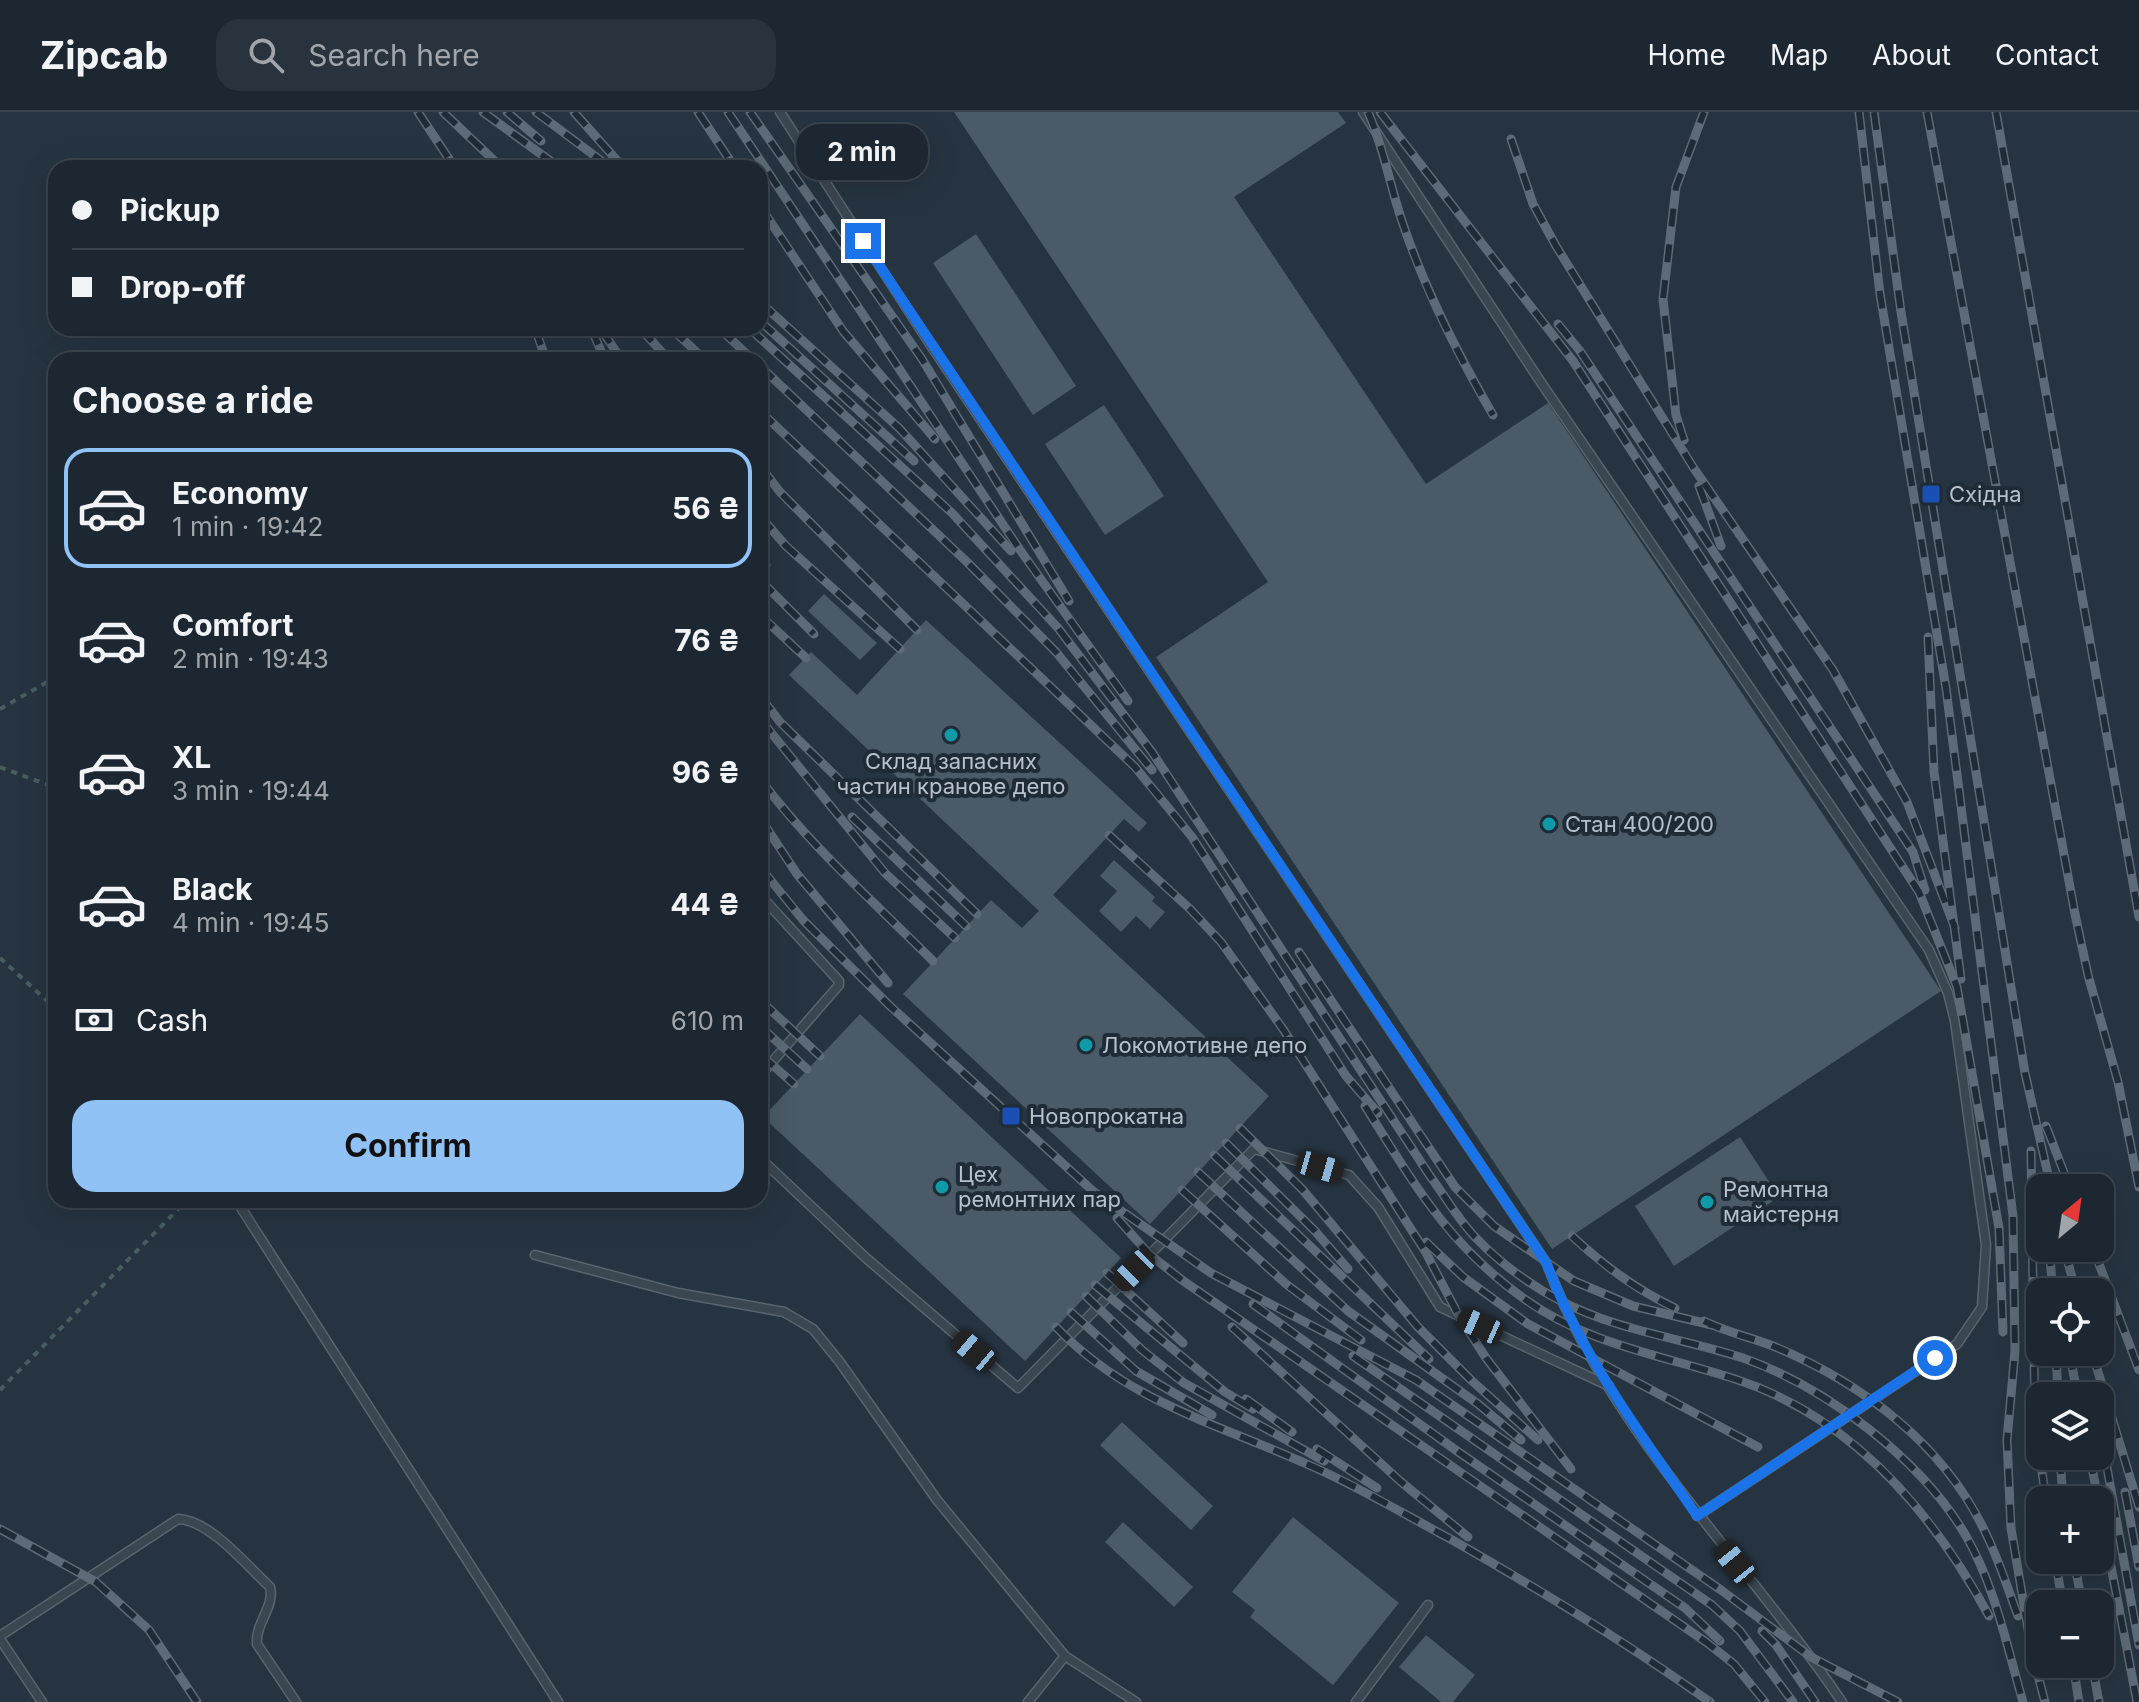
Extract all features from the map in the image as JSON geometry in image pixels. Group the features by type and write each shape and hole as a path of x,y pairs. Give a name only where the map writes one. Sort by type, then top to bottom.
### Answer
{"lane":[{"path":"780,112 930,344 1547,1264 1560,1301 1609,1387 1697,1516 1811,1657 1842,1702"},
{"path":"1363,112 1542,384 1929,950 1948,993 1955,1021 1986,1245 1982,1307 1957,1344 1697,1516"},
{"path":"768,904 839,981 839,985 768,1067"},
{"path":"768,1166 866,1258 1018,1388 1254,1149 1349,1175 1378,1207 1440,1307 1609,1387"},
{"path":"241,1208 558,1702"},
{"path":"535,1255 678,1293 784,1312 813,1329 937,1500 1065,1656 1136,1702"},
{"path":"42,1702 0,1638 178,1519 192,1520 207,1529 270,1587 272,1596 256,1634 257,1644 296,1702"},
{"path":"1356,1702 1428,1605"},
{"path":"1028,1702 1065,1656"}],"path":[{"path":"0,709 48,682"},
{"path":"0,767 48,785"},
{"path":"0,958 48,1002"},
{"path":"0,1390 179,1208"}],"building":[{"name":"Стан 400/200","path":"954,112 1338,112 1346,123 1234,197 1426,484 1548,403 1941,991 1552,1249 1156,657 1268,582"},
{"path":"976,234 1076,386 1033,415 933,263"},
{"path":"1104,405 1164,496 1105,535 1045,444"},
{"path":"824,594 877,643 860,660 808,611"},
{"path":"926,620 1147,823 1139,832 1124,819 1053,895 1269,1096 1150,1224 903,994 991,900 1022,928 1039,911 789,675 811,652 857,695"},
{"path":"1114,860 1155,897 1152,901 1165,912 1150,929 1136,916 1121,932 1099,911 1117,891 1100,876"},
{"name":"Цех ремонтних пар","path":"860,1014 1121,1258 1025,1361 768,1122 768,1112"},
{"name":"Ремонтна майстерня","path":"1740,1137 1779,1197 1674,1266 1635,1206"},
{"path":"1122,1422 1213,1506 1191,1530 1100,1445"},
{"path":"1293,1517 1399,1603 1333,1685 1250,1617 1255,1610 1232,1592"},
{"path":"1123,1522 1193,1587 1174,1607 1105,1542"},
{"path":"1426,1635 1475,1675 1453,1702 1441,1702 1399,1667"}],"railway":[{"path":"418,112 450,160"},
{"path":"443,112 494,160"},
{"path":"483,112 549,160"},
{"path":"507,112 541,141"},
{"path":"536,112 600,160"},
{"path":"574,112 617,160"},
{"path":"698,112 730,160"},
{"path":"728,112 760,160"},
{"path":"750,112 922,359 1069,601"},
{"path":"1368,112 1422,274 1455,345 1493,415"},
{"path":"1380,112 1573,361 1919,892 1957,987 1999,1228 2003,1332"},
{"path":"1684,440 1676,415 1663,299 1676,187 1704,112"},
{"path":"1859,112 1880,294 1946,688 2013,1216 2015,1351 2007,1440 2011,1528 2032,1653 2045,1702"},
{"path":"1874,112 1901,312 2025,1073 2048,1174"},
{"path":"1927,112 2075,914 2088,975 2118,1082 2139,1187"},
{"path":"1996,112 2139,917"},
{"path":"1511,139 1533,204 1556,246 1693,467 1833,670 1907,802 1955,928"},
{"path":"768,172 1020,550 1128,701"},
{"path":"768,218 843,331 935,439"},
{"path":"768,309 899,428 1011,551"},
{"path":"1558,324 1580,351 1913,852 1925,890"},
{"path":"768,328 914,461"},
{"path":"538,336 543,352"},
{"path":"594,336 602,352"},
{"path":"606,336 616,352"},
{"path":"647,336 662,352"},
{"path":"680,336 696,352"},
{"path":"728,336 744,352"},
{"path":"758,336 952,513 1058,628 1152,752 1430,1176 1470,1232 1515,1272 1581,1311 1743,1358 1775,1371 1807,1387 1869,1429 1924,1480 1966,1536 1985,1575 2023,1702"},
{"path":"768,374 967,562 1056,652 1152,770"},
{"path":"768,419 1135,767 1192,837 1346,1076 1378,1113"},
{"path":"768,476 917,630"},
{"path":"1699,486 1721,546"},
{"path":"768,525 786,546 900,649"},
{"path":"768,588 814,634"},
{"path":"768,622 806,658"},
{"path":"1928,637 1934,772 1961,979"},
{"path":"768,706 780,722 977,914"},
{"path":"768,729 885,873 955,938"},
{"path":"768,790 821,850 933,961"},
{"path":"852,817 966,926"},
{"path":"768,830 797,874 888,983"},
{"path":"1109,835 1190,909 1221,942 1283,1029 1425,1251 1459,1316 1486,1358 1571,1469"},
{"path":"768,877 803,920 890,1006 1094,1192 1211,1273 1416,1380 1721,1590 1811,1657 1898,1702"},
{"path":"1299,952 1455,1187 1494,1226 1574,1281 1633,1306 1712,1325"},
{"path":"768,1007 820,1056"},
{"path":"768,1033 807,1069"},
{"path":"768,1061 794,1084"},
{"path":"1365,1106 1435,1212 1475,1258 1499,1279 1526,1300 1575,1328 1735,1379 1777,1396 1816,1417 1852,1443 1914,1505 1942,1540 1989,1616"},
{"path":"2046,1126 2065,1174"},
{"path":"1240,1128 1302,1189 1418,1327 1538,1440"},
{"path":"1226,1143 1315,1231 1348,1269"},
{"path":"2031,1151 2035,1422 2044,1486"},
{"path":"1214,1155 1429,1359"},
{"path":"1198,1172 1348,1311 1478,1404 1521,1440"},
{"path":"1182,1190 1286,1284 1361,1340"},
{"path":"1117,1218 1149,1254 1182,1280 1706,1642 1734,1664 1765,1702"},
{"path":"1572,1236 1620,1276 1675,1308"},
{"path":"1426,1242 1463,1277 1528,1324 1758,1447"},
{"path":"2050,1262 2052,1278"},
{"path":"2068,1262 2072,1278"},
{"path":"2098,1262 2139,1370"},
{"path":"1107,1273 1183,1343"},
{"path":"1095,1285 1225,1392 1253,1409"},
{"path":"1086,1296 1142,1350 1184,1383 1324,1461"},
{"path":"1253,1304 1457,1451 1685,1608 1720,1641"},
{"path":"1071,1312 1136,1371 1212,1415"},
{"path":"1704,1321 1773,1346 1839,1379 1898,1421 1925,1446 1970,1504 1991,1546 2018,1616"},
{"path":"1056,1327 1084,1353 1144,1393 1346,1482 1552,1598 1710,1702"},
{"path":"1232,1327 1400,1481 1468,1537"},
{"path":"1353,1356 1712,1605 1740,1631 1793,1702"},
{"path":"2057,1366 2057,1382"},
{"path":"2072,1366 2075,1382"},
{"path":"2096,1366 2139,1507"},
{"path":"1246,1399 1292,1432"},
{"path":"1317,1449 1377,1488"},
{"path":"2061,1470 2062,1486"},
{"path":"2093,1470 2095,1486"},
{"path":"2107,1470 2139,1645"},
{"path":"2125,1492 2139,1567"},
{"path":"0,1529 96,1582 149,1630 197,1702"},
{"path":"2058,1574 2060,1590"},
{"path":"2077,1574 2079,1590"},
{"path":"2112,1574 2137,1702"},
{"path":"1762,1631 1776,1645 1815,1702"},
{"path":"2075,1678 2079,1702"},
{"path":"2095,1678 2099,1702"}],"place":[{"name":"Східна","path":"1931,494"},
{"name":"Склад запасних частин кранове депо","path":"951,735"},
{"name":"Стан 400/200","path":"1549,824"},
{"name":"Локомотивне депо","path":"1086,1045"},
{"name":"Новопрокатна","path":"1011,1116"},
{"name":"Цех ремонтних пар","path":"942,1187"},
{"name":"Ремонтна майстерня","path":"1707,1202"}],"route":[{"path":"863,241 1547,1264 1560,1301 1609,1387 1697,1516 1935,1358"}]}
